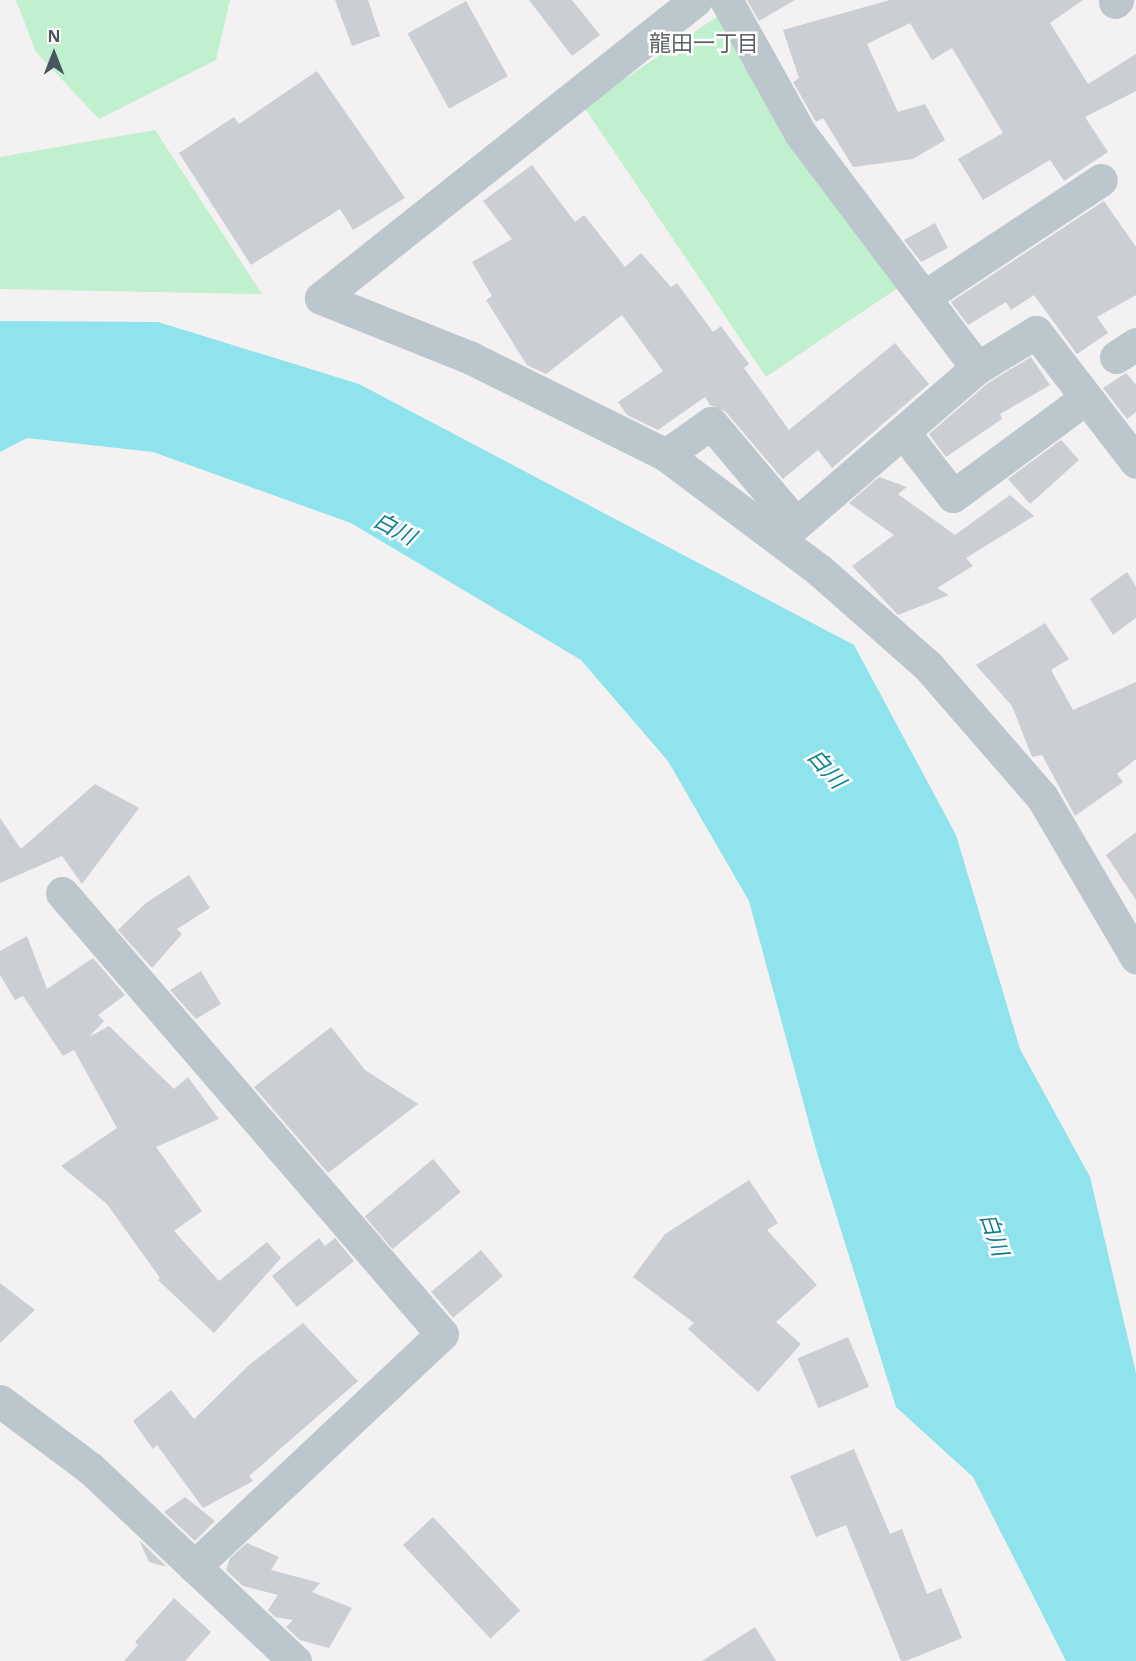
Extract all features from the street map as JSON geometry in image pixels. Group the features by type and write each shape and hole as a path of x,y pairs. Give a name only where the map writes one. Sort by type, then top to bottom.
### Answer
{"street":[{"path":"696,0 321,298 471,358 666,455 818,569 928,666 1042,797 1136,957"},
{"path":"726,0 800,133 977,368"},
{"path":"924,297 1101,180"},
{"path":"666,455 711,423 796,524 977,368 1036,332 1086,398 1133,453"},
{"path":"903,432 953,496 1086,398"},
{"path":"62,893 442,1334 194,1568"},
{"path":"0,1401 90,1468 295,1661"}],"green space":[{"path":"16,0 230,0 216,60 99,119 36,52"},
{"path":"718,16 900,286 766,377 584,107"},
{"path":"155,130 262,294 0,289 0,157"}],"water":[{"name":"白川","path":"0,321 158,322 359,384 854,645 956,835 1020,1049 1090,1177 1136,1373 1136,1661 1066,1661 973,1477 896,1407 817,1153 749,901 668,761 581,660 351,523 153,452 27,438 0,452"}],"building":[{"path":"335,0 368,0 380,36 352,46"},
{"path":"529,0 572,0 600,35 572,56"},
{"path":"747,0 795,0 759,21"},
{"path":"890,0 1083,0 1050,23 1088,84 1136,54 1136,91 1085,117 1108,152 1064,181 1050,160 983,200 958,159 1003,133 952,48 932,60 910,23 867,44 898,112 925,104 945,140 913,159 853,167 823,118 816,122 793,82 799,78 783,30"},
{"path":"466,1 508,76 449,109 407,33"},
{"path":"317,71 405,198 353,230 340,209 251,265 179,153 234,117 239,124"},
{"path":"532,165 575,222 584,215 625,267 641,253 671,287 677,283 713,332 721,326 749,364 744,368 789,430 895,343 929,384 832,468 818,450 783,479 725,411 710,405 705,397 658,430 627,415 618,402 663,371 622,315 546,374 527,365 486,300 492,296 472,262 512,239 483,201"},
{"path":"1104,201 1136,247 1136,295 1097,317 1108,333 1077,354 1034,295 1011,310 1006,302 968,325 951,302"},
{"path":"935,223 948,248 921,262 904,240"},
{"path":"1031,357 1050,385 1000,414 1002,419 946,457 929,434 988,383"},
{"path":"1126,373 1136,385 1136,412 1127,419 1103,388"},
{"path":"1061,440 1079,460 1030,504 1008,479"},
{"path":"879,477 907,487 898,494 955,535 1010,495 1034,516 966,558 973,566 937,588 949,595 898,615 852,566 894,535 849,503"},
{"path":"1127,572 1136,587 1136,618 1113,635 1090,599"},
{"path":"1045,623 1069,659 1051,670 1073,710 1136,682 1136,759 1117,774 1123,782 1075,816 1042,755 1032,757 1012,706 976,665"},
{"path":"95,784 139,808 82,884 62,856 0,883 0,818 21,849"},
{"path":"1136,832 1136,900 1106,855"},
{"path":"189,875 210,908 177,929 182,934 152,968 118,930 146,903"},
{"path":"27,936 47,989 93,958 125,995 98,1015 104,1021 89,1037 109,1026 174,1089 188,1077 219,1119 156,1147 202,1211 174,1231 219,1281 267,1242 281,1258 214,1333 158,1280 160,1278 107,1204 61,1166 117,1128 74,1050 63,1056 23,996 15,1000 0,975 0,951"},
{"path":"201,971 221,1004 196,1019 170,990"},
{"path":"331,1027 365,1070 418,1104 328,1173 254,1087"},
{"path":"433,1159 461,1192 392,1249 365,1216"},
{"path":"749,1180 778,1223 767,1230 817,1285 776,1322 801,1344 758,1392 688,1329 694,1323 633,1277 665,1234"},
{"path":"319,1238 325,1246 335,1238 354,1261 297,1307 272,1276"},
{"path":"481,1250 503,1276 453,1318 431,1292"},
{"path":"0,1283 35,1310 0,1343"},
{"path":"303,1323 358,1381 249,1476 253,1481 203,1508 157,1445 153,1449 133,1421 171,1390 194,1419 249,1365"},
{"path":"848,1337 869,1387 818,1408 797,1358"},
{"path":"854,1449 890,1534 902,1529 927,1594 941,1588 962,1638 906,1661 901,1661 846,1525 816,1537 790,1476"},
{"path":"185,1497 215,1521 195,1541 164,1512"},
{"path":"433,1517 520,1611 490,1639 403,1545"},
{"path":"139,1540 167,1567 149,1562"},
{"path":"247,1543 279,1557 271,1570 320,1583 312,1592 352,1608 329,1648 300,1640 286,1627 293,1620 275,1617 268,1610 278,1595 243,1586 226,1570 230,1558"},
{"path":"174,1598 211,1632 185,1661 124,1661 138,1645 135,1642"},
{"path":"755,1627 776,1661 702,1661"}],"district":[{"name":"龍田一丁目","path":"704,43"}]}
